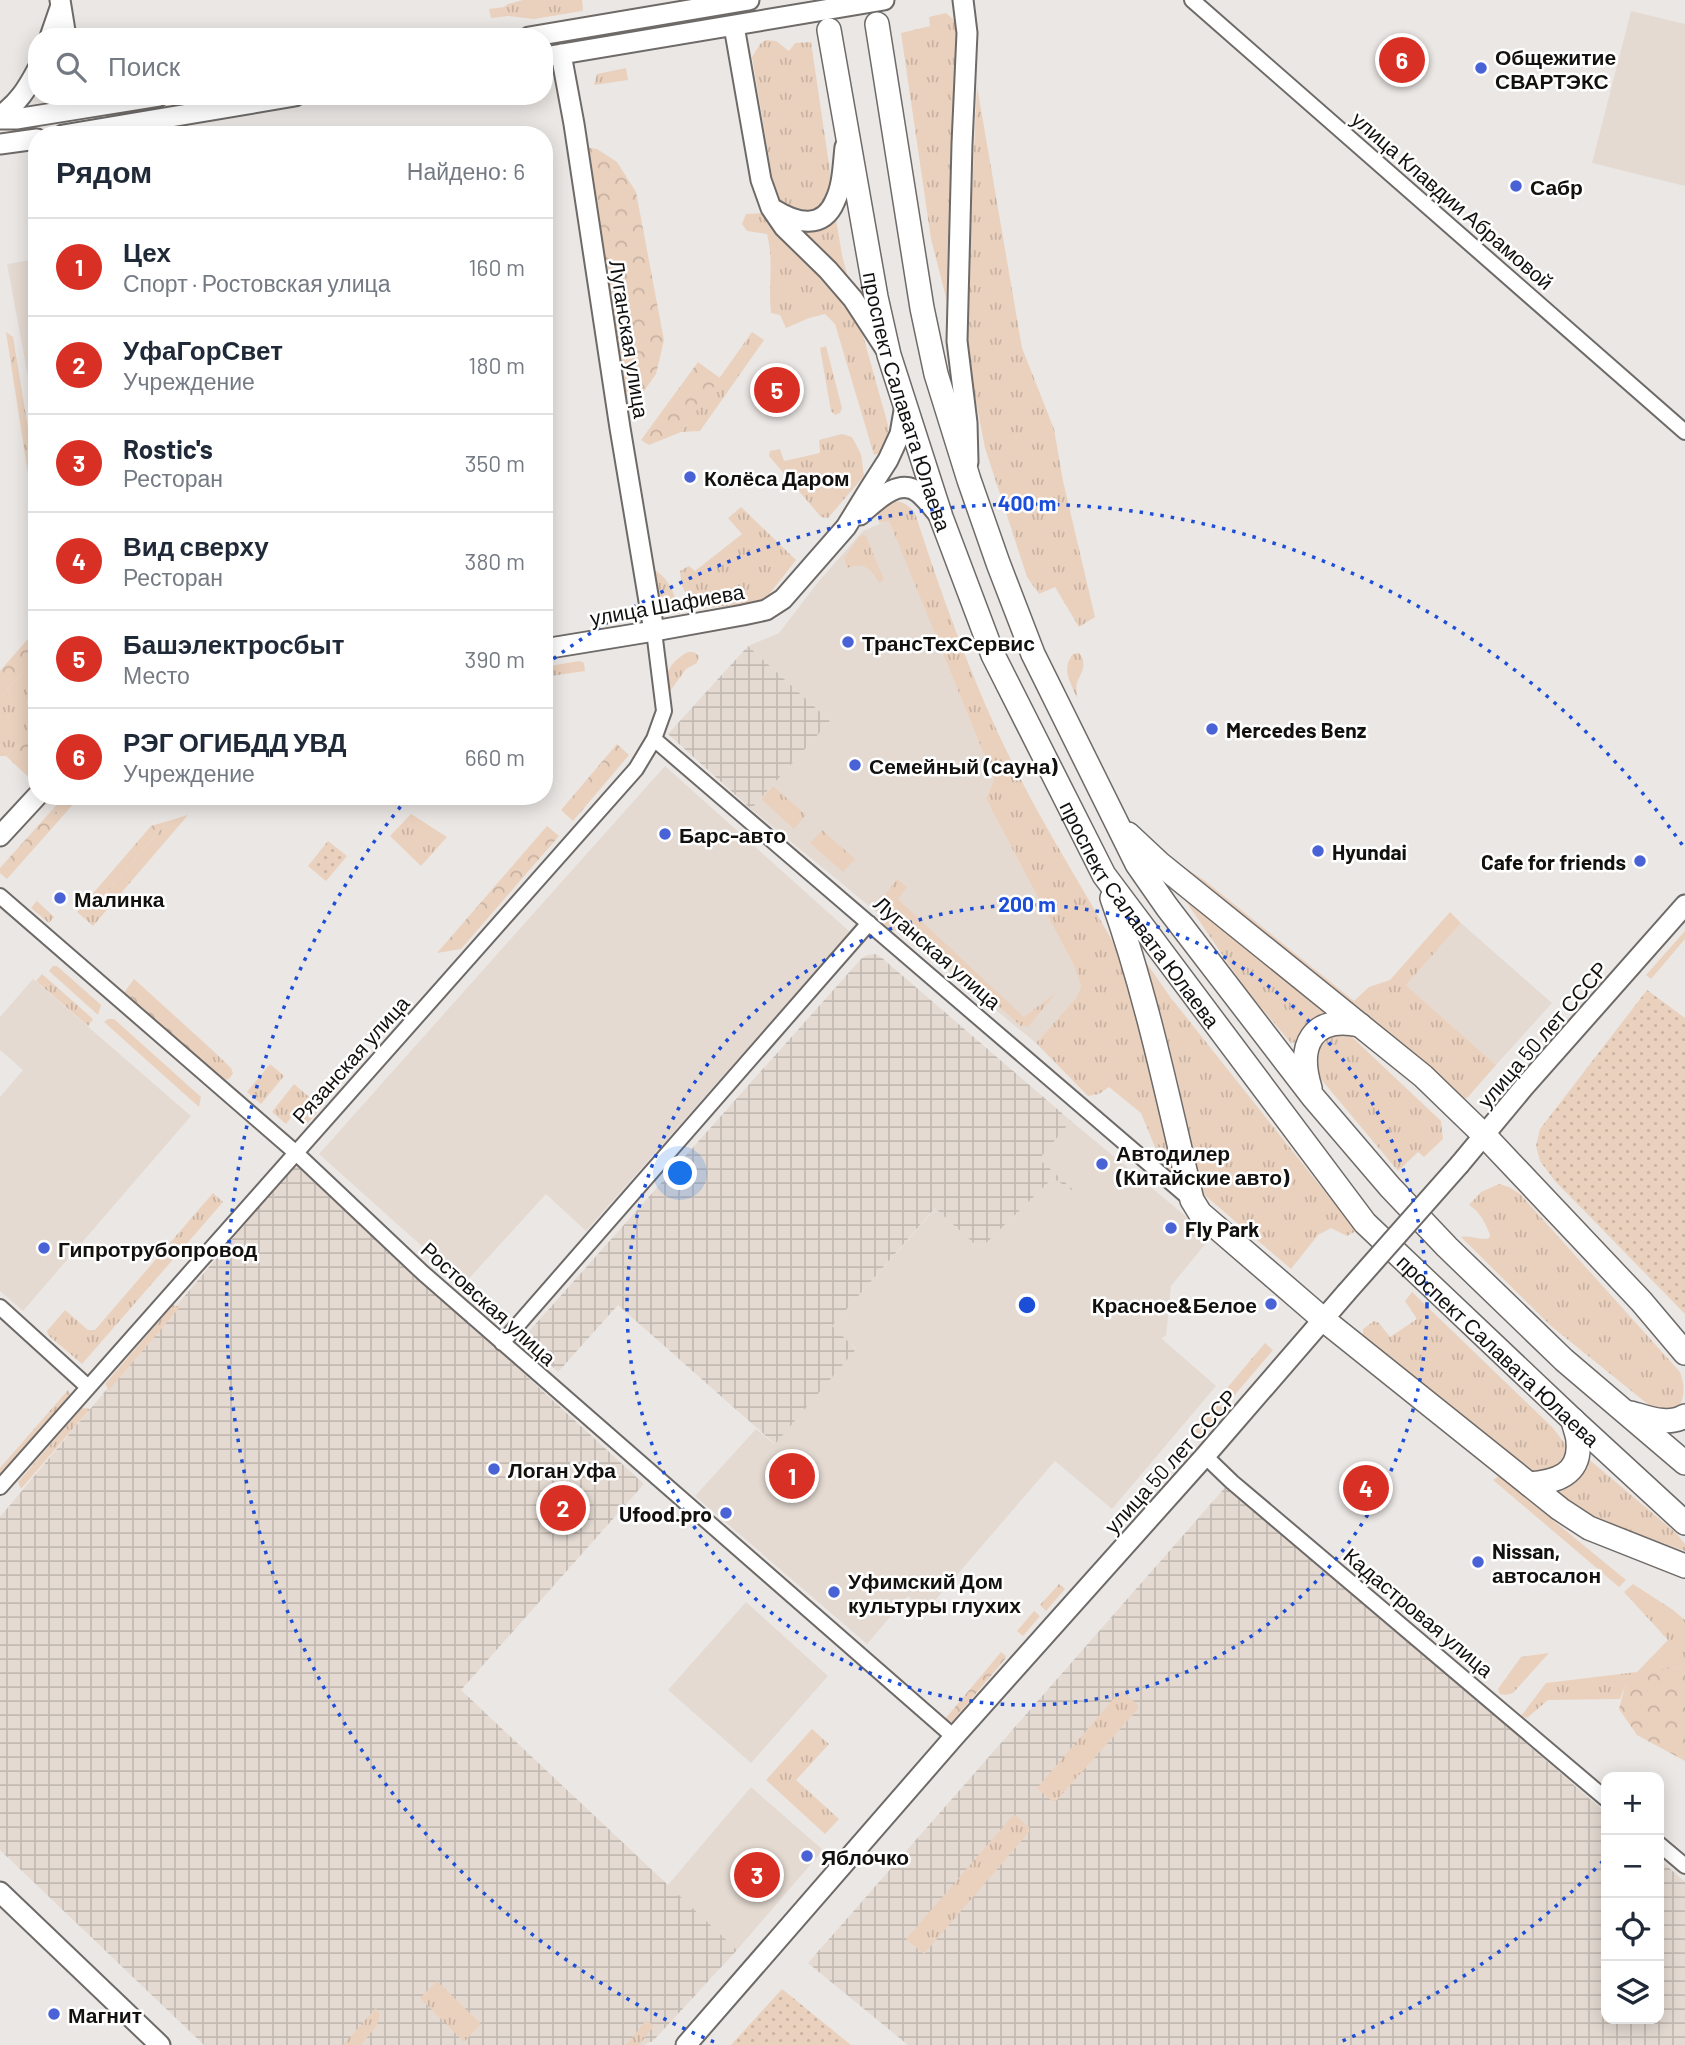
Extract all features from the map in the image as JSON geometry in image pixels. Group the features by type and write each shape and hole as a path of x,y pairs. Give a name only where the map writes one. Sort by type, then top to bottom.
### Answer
{"main road":[{"path":"553,33 749,0"},
{"path":"553,55 884,0"},
{"path":"963,0 967,33 957,341 967,423 969,480"},
{"path":"53,28 60,4"},
{"path":"60,4 64,28"},
{"name":"проспект Салавата Юлаева","path":"877,24 922,308 936,374 998,564 1033,654 1137,864 1167,907 1314,1097 1390,1187 1447,1247 1564,1360 1685,1463"},
{"path":"734,26 761,180 771,208 784,227 853,299 889,355"},
{"name":"проспект Салавата Юлаева","path":"829,30 876,297 889,355 941,517 993,655 1104,876 1365,1223 1685,1523"},
{"name":"Луганская улица","path":"553,55 574,124 654,631"},
{"path":"0,117 14,106 28,88"},
{"path":"0,117 16,119 68,105"},
{"path":"75,126 76,105"},
{"path":"121,126 243,105"},
{"path":"771,208 790,220 805,222 819,219 827,212 835,202 842,175 847,135"},
{"path":"0,144 28,140"},
{"name":"улица Шафиева","path":"846,527 888,460 900,434 905,405"},
{"name":"улица Шафиева","path":"553,648 766,610 783,599 846,527 882,497 896,489 907,487 919,492 941,517"},
{"path":"0,836 29,805"},
{"path":"1116,823 1159,863 1423,1076 1485,1136 1641,1301 1685,1353"},
{"path":"1104,876 1124,930 1157,1052 1192,1200 1200,1213 1324,1320 1529,1484 1589,1528 1685,1566"},
{"name":"улица 50 лет СССР","path":"687,2045 1685,905"},
{"path":"1314,1097 1304,1062 1309,1041 1315,1032 1325,1025 1346,1022 1360,1025"},
{"path":"1623,1411 1669,1421 1685,1416"},
{"path":"1529,1484 1549,1483 1569,1473 1576,1459 1579,1443 1573,1420"},
{"path":"0,1892 160,2045"}],"street":[{"name":"улица Клавдии Абрамовой","path":"1192,0 1685,432"},
{"name":"Рязанская улица","path":"0,1487 636,769 654,739 664,711 654,631"},
{"name":"Луганская улица","path":"654,739 1192,1200"},
{"name":"Ростовская улица","path":"0,896 295,1152 423,1273 954,1738"},
{"path":"502,1343 869,923"},
{"path":"0,1307 88,1387"},
{"name":"Кадастровая улица","path":"1205,1456 1232,1482 1601,1795"},
{"path":"1664,1848 1685,1866"}],"shaded area":[{"path":"1631,11 1685,24 1685,186 1592,163"},
{"path":"28,260 28,377 7,264"},
{"path":"889,520 994,779 986,799 1075,968 1081,987 1075,999 1036,1043 751,809 830,721 748,646 779,633 819,581 863,531"},
{"path":"748,646 830,721 751,809 668,734"},
{"path":"665,766 850,932 586,1231 546,1194 464,1284 319,1154"},
{"path":"1461,923 1552,1003 1496,1065 1406,985"},
{"path":"875,954 1071,1121 1039,1159 1079,1195 1053,1178 980,1249 935,1208 832,1326 856,1349 775,1444 618,1305 558,1372 523,1338 861,959"},
{"path":"33,979 191,1116 23,1311 0,1291 0,1097 23,1070 0,1050 0,1017"},
{"path":"1071,1121 1211,1237 1171,1286 1166,1336 1161,1338 1216,1386 1112,1509 1055,1461 926,1611 908,1596 867,1644 695,1496 756,1429 774,1444 856,1348 831,1327 936,1208 980,1249 1053,1178 1074,1191 1038,1159"},
{"path":"295,1164 644,1484 461,1690 737,1950 653,2041 643,2045 204,2045 0,1850 0,1517"},
{"path":"1229,1483 1601,1809 1601,2024 1664,2024 1664,1863 1685,1882 1685,2045 908,2045 808,1963"},
{"path":"746,1602 828,1676 751,1763 668,1690"},
{"path":"751,1787 823,1850 737,1950 667,1886"}],"green space":[{"path":"523,0 582,0 583,9 534,19 508,16 491,18 489,9"},
{"path":"946,13 955,21 959,32 951,317 931,239 901,33 930,26 929,17"},
{"path":"766,40 776,41 789,51 795,43 811,42 832,185 822,207 811,214 784,208 774,188 752,57"},
{"path":"626,68 628,80 594,85 597,74"},
{"path":"977,86 1022,348 1054,429 1063,481 1095,617 1079,627 1055,587 1039,594 1027,577 985,448 965,344"},
{"path":"584,147 597,149 617,162 636,192 664,340 656,374 644,391 625,397"},
{"path":"765,213 829,282 860,325 888,425 889,438 881,453 874,455 835,324 825,314 786,328 780,315 771,313 767,234 747,231 742,224 746,214"},
{"path":"835,213 842,255 849,282 797,229"},
{"path":"6,332 13,337 28,428 28,474"},
{"path":"752,332 764,340 700,431 681,432"},
{"path":"826,346 842,408 840,413 835,415 831,411 820,348"},
{"path":"698,362 720,378 681,432 649,445 641,440"},
{"path":"842,434 852,437 861,454 864,476 828,518 821,517 769,456 770,451 780,449 784,461 820,453 819,440"},
{"path":"892,501 905,504 915,513 962,647 1003,744 1122,963 1177,1181 1155,1161 1155,1147 1141,1113 1109,1087 1099,1094 1088,1096 1036,1043 1075,999 1081,987 1075,968 986,799 994,779 889,521 879,523 878,513"},
{"path":"741,507 796,560 764,601 694,610 682,586 680,571 689,566 695,571 742,534 728,518"},
{"path":"863,535 866,536 884,580 879,583 873,574 862,566 847,568 844,558"},
{"path":"649,567 662,575 670,586 680,614 660,611"},
{"path":"28,641 28,666 0,698 0,671"},
{"path":"688,652 699,656 697,663 686,669 670,691 666,688 668,671 674,662"},
{"path":"1079,653 1084,663 1077,684 1077,698 1067,670 1073,654"},
{"path":"579,661 584,663 585,671 553,676 553,665"},
{"path":"28,666 28,736 6,756 0,756 0,698"},
{"path":"28,736 28,777 6,756"},
{"path":"617,744 629,755 573,821 561,810"},
{"path":"773,786 806,815 794,829 761,799"},
{"path":"56,805 72,805 62,817 53,809"},
{"path":"53,809 62,817 7,879 0,873 0,868"},
{"path":"411,814 447,837 421,866 390,836"},
{"path":"188,815 93,926 84,918 168,821"},
{"path":"168,821 84,918 77,912 151,826"},
{"path":"547,826 559,836 461,949 437,953"},
{"path":"822,830 855,859 843,872 810,843"},
{"path":"328,841 347,856 326,881 308,866"},
{"path":"1184,867 1204,880 1354,1001 1369,987 1390,980 1450,912 1461,923 1406,985 1496,1065 1467,1098 1459,1099 1178,873"},
{"path":"897,879 907,887 898,899 1024,1017 1057,992 1028,1027 1021,1026 911,929 892,931 884,924 889,914 877,905"},
{"path":"1185,900 1189,900 1323,1011 1323,1016 1298,1042 1291,1043 1247,991"},
{"path":"37,901 54,917 49,923 31,908"},
{"path":"1685,931 1685,939 1651,979 1646,975"},
{"path":"1136,948 1171,998 1356,1231 1347,1236 1331,1228 1318,1235 1291,1269 1201,1192"},
{"path":"53,966 57,966 101,1005 98,1015 49,971"},
{"path":"42,974 93,1019 88,1026 36,981"},
{"path":"134,979 209,1047 197,1060 123,994"},
{"path":"1647,990 1685,1018 1685,1314 1555,1181 1540,1161 1536,1146 1540,1129"},
{"path":"114,1019 201,1097 199,1107 104,1022"},
{"path":"1331,1034 1352,1037 1441,1121 1443,1139 1424,1157 1418,1152 1398,1171 1314,1071 1316,1045"},
{"path":"209,1047 231,1068 233,1073 229,1078 225,1080 215,1077 197,1060"},
{"path":"270,1064 284,1076 261,1104 247,1092"},
{"path":"294,1084 321,1107 306,1125 293,1115 286,1124 272,1112"},
{"path":"1499,1184 1520,1194 1680,1372 1684,1391 1678,1409 1655,1410 1551,1326 1461,1237 1489,1238 1482,1218 1469,1205 1481,1192"},
{"path":"213,1193 223,1202 82,1364 48,1335 47,1331 65,1310 88,1330 95,1330"},
{"path":"1412,1292 1553,1428 1568,1448 1563,1466 1529,1477 1363,1337 1363,1329 1374,1321 1379,1323 1390,1337 1417,1319 1405,1301"},
{"path":"173,1305 180,1307 109,1390 105,1384"},
{"path":"1265,1343 1273,1350 1198,1438 1190,1432"},
{"path":"68,1390 70,1394 0,1477 0,1468"},
{"path":"82,1408 90,1409 21,1489 18,1482"},
{"path":"1585,1456 1676,1533 1685,1544 1685,1551 1603,1522 1586,1513 1556,1490"},
{"path":"1499,1476 1626,1580 1619,1587 1493,1480"},
{"path":"1059,1584 1065,1589 1046,1611 1040,1605"},
{"path":"1633,1584 1685,1620 1685,1674 1675,1667 1625,1686 1620,1699 1548,1700 1527,1718 1521,1716 1546,1683 1637,1672 1668,1640 1624,1592"},
{"path":"1034,1611 1040,1616 1023,1636 1017,1631"},
{"path":"1001,1652 1006,1656 1005,1659 952,1722 945,1719"},
{"path":"1549,1653 1513,1693 1500,1694 1498,1689 1521,1657"},
{"path":"1675,1667 1685,1674 1685,1761 1637,1735 1619,1709 1625,1686 1653,1672"},
{"path":"1121,1690 1138,1705 1138,1709 1056,1801 1052,1801 1037,1788"},
{"path":"812,1729 829,1744 796,1780 839,1819 825,1834 766,1780"},
{"path":"1014,1814 1029,1827 1029,1832 924,1954 906,1939"},
{"path":"437,1981 481,2024 464,2042 420,1998"},
{"path":"782,1989 851,2045 731,2045"},
{"path":"376,2008 380,2015 377,2025 361,2045 343,2045"},
{"path":"646,2020 654,2026 639,2045 624,2045 628,2043"}],"place":[{"name":"РЭГ ОГИБДД УВД","path":"1402,60"},
{"name":"Общежитие СВАРТЭКС","path":"1481,68"},
{"name":"Сабр","path":"1516,186"},
{"name":"Башэлектросбыт","path":"777,390"},
{"name":"Колёса Даром","path":"690,477"},
{"name":"ТрансТехСервис","path":"848,642"},
{"name":"Mercedes Benz","path":"1212,729"},
{"name":"Семейный (сауна)","path":"855,765"},
{"name":"Барс-авто","path":"665,834"},
{"name":"Hyundai","path":"1318,851"},
{"name":"Cafe for friends","path":"1640,861"},
{"name":"Малинка","path":"60,898"},
{"name":"Автодилер (Китайские авто)","path":"1102,1164"},
{"name":"Fly Park","path":"1171,1228"},
{"name":"Гипротрубопровод","path":"44,1248"},
{"name":"Красное&Белое","path":"1271,1304"},
{"name":"Логан Уфа","path":"494,1469"},
{"name":"Цех","path":"792,1476"},
{"name":"Вид сверху","path":"1366,1488"},
{"name":"УфаГорСвет","path":"563,1508"},
{"name":"Ufood.pro","path":"726,1513"},
{"name":"Nissan, автосалон","path":"1478,1562"},
{"name":"Уфимский Дом культуры глухих","path":"834,1592"},
{"name":"Яблочко","path":"807,1856"},
{"name":"Rostic's","path":"757,1875"},
{"name":"Магнит","path":"54,2014"}]}
